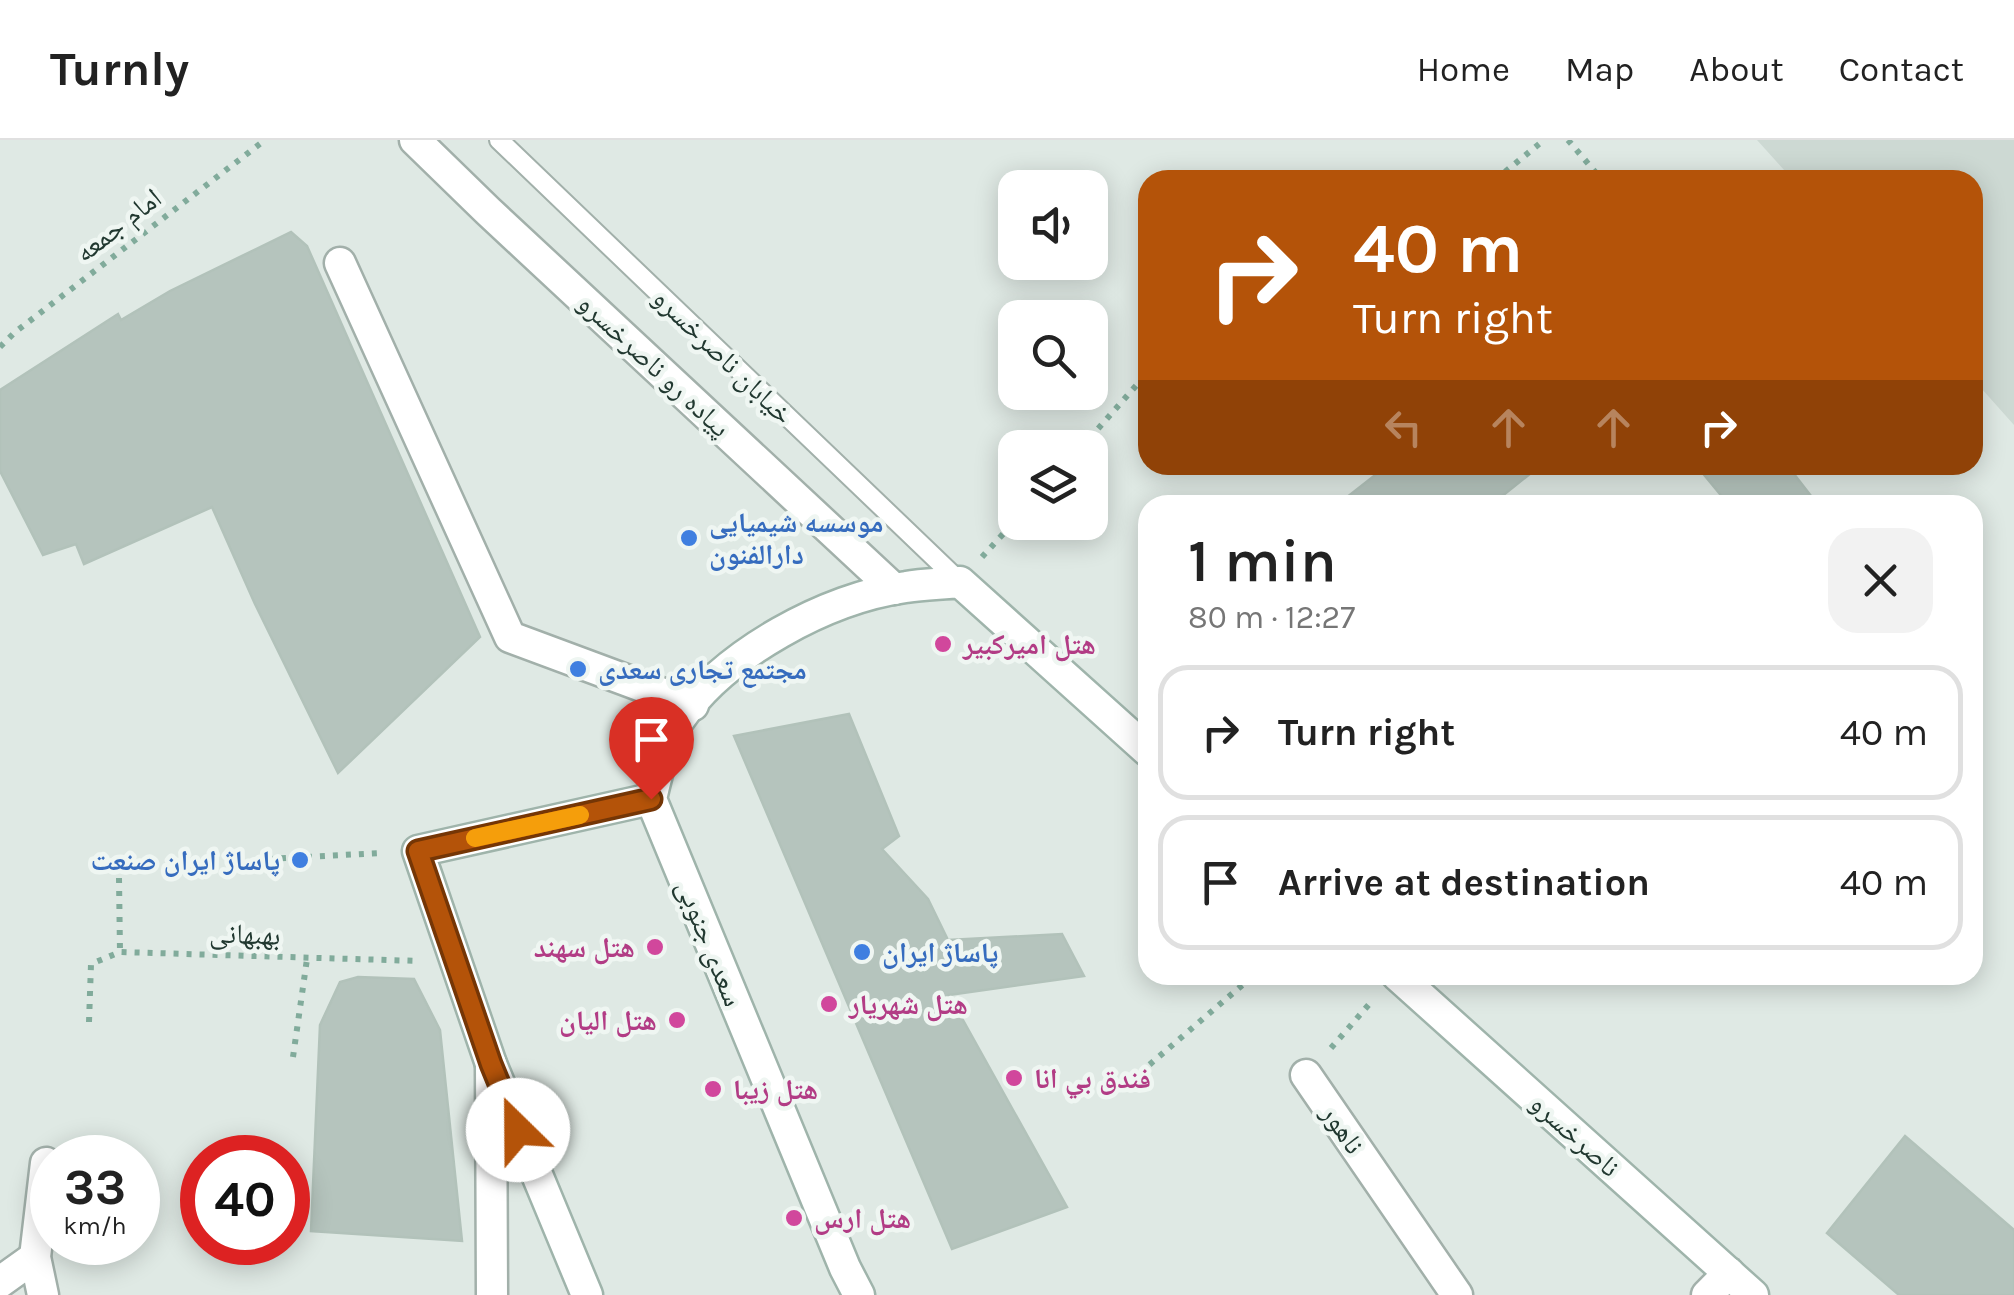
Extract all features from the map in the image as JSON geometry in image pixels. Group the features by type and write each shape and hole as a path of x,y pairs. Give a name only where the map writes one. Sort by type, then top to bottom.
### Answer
{"street":[{"name":"پیاده رو ناصرخسرو","path":"415,140 894,589"},
{"path":"340,263 510,637 693,704"},
{"path":"587,1295 491,1064 418,851 651,799 658,767 678,721 716,678 763,642 808,617 894,589 954,577 1138,742"},
{"name":"سعدی جنوبی","path":"651,799 859,1295"},
{"name":"ناصرخسرو","path":"1393,985 1753,1295"},
{"path":"491,1064 492,1295"},
{"name":"ناهور","path":"1306,1075 1457,1295"},
{"path":"0,1282 30,1261"},
{"path":"37,1265 43,1295"},
{"path":"1707,1295 1729,1273"}],"lane":[{"name":"خیابان ناصرخسرو","path":"498,140 954,577"}],"path":[{"name":"امام جمعه","path":"0,347 265,140"},
{"path":"1506,170 1544,140"},
{"path":"1568,140 1594,170"},
{"path":"1097,430 1138,384"},
{"path":"268,859 418,851"},
{"path":"88,1022 91,964 120,952 119,878"},
{"name":"بهبهانی","path":"120,952 458,962"},
{"path":"293,1058 307,959"},
{"path":"1120,1090 1242,985"},
{"name":"ناهور","path":"1306,1075 1387,985"}],"shaded area":[{"path":"1757,140 2014,140 2014,425 1983,390 1983,170 1784,170"}],"building":[{"path":"291,232 307,246 480,637 338,773 212,507 84,564 76,544 43,555 0,471 0,390 118,314 121,320 170,291"},
{"path":"1375,475 1528,475 1504,495 1350,495"},
{"path":"1704,475 1795,475 1810,495 1721,495"},
{"path":"849,714 899,836 882,849 928,899 948,940 1062,934 1084,976 949,995 1067,1207 952,1249 734,736"},
{"path":"358,977 414,979 440,1030 462,1241 311,1231 320,1025 340,982"},
{"path":"1905,1136 2014,1230 2014,1295 1899,1295 1827,1233"}],"slow traffic":[{"path":"475,838 580,815"}],"place":[{"name":"موسسه شیمیایی دارالفنون","path":"689,538"},
{"name":"هتل امیرکبیر","path":"943,644"},
{"name":"مجتمع تجاری سعدی","path":"578,669"},
{"name":"پاساژ ایران صنعت","path":"300,860"},
{"name":"هتل سهند","path":"655,947"},
{"name":"پاساژ ایران","path":"862,952"},
{"name":"هتل شهریار","path":"829,1004"},
{"name":"هتل الیان","path":"677,1020"},
{"name":"فندق بي انا","path":"1014,1078"},
{"name":"هتل زیبا","path":"713,1089"},
{"name":"هتل ارس","path":"794,1218"}],"route":[{"path":"518,1130 491,1064 418,851 651,799"}]}
